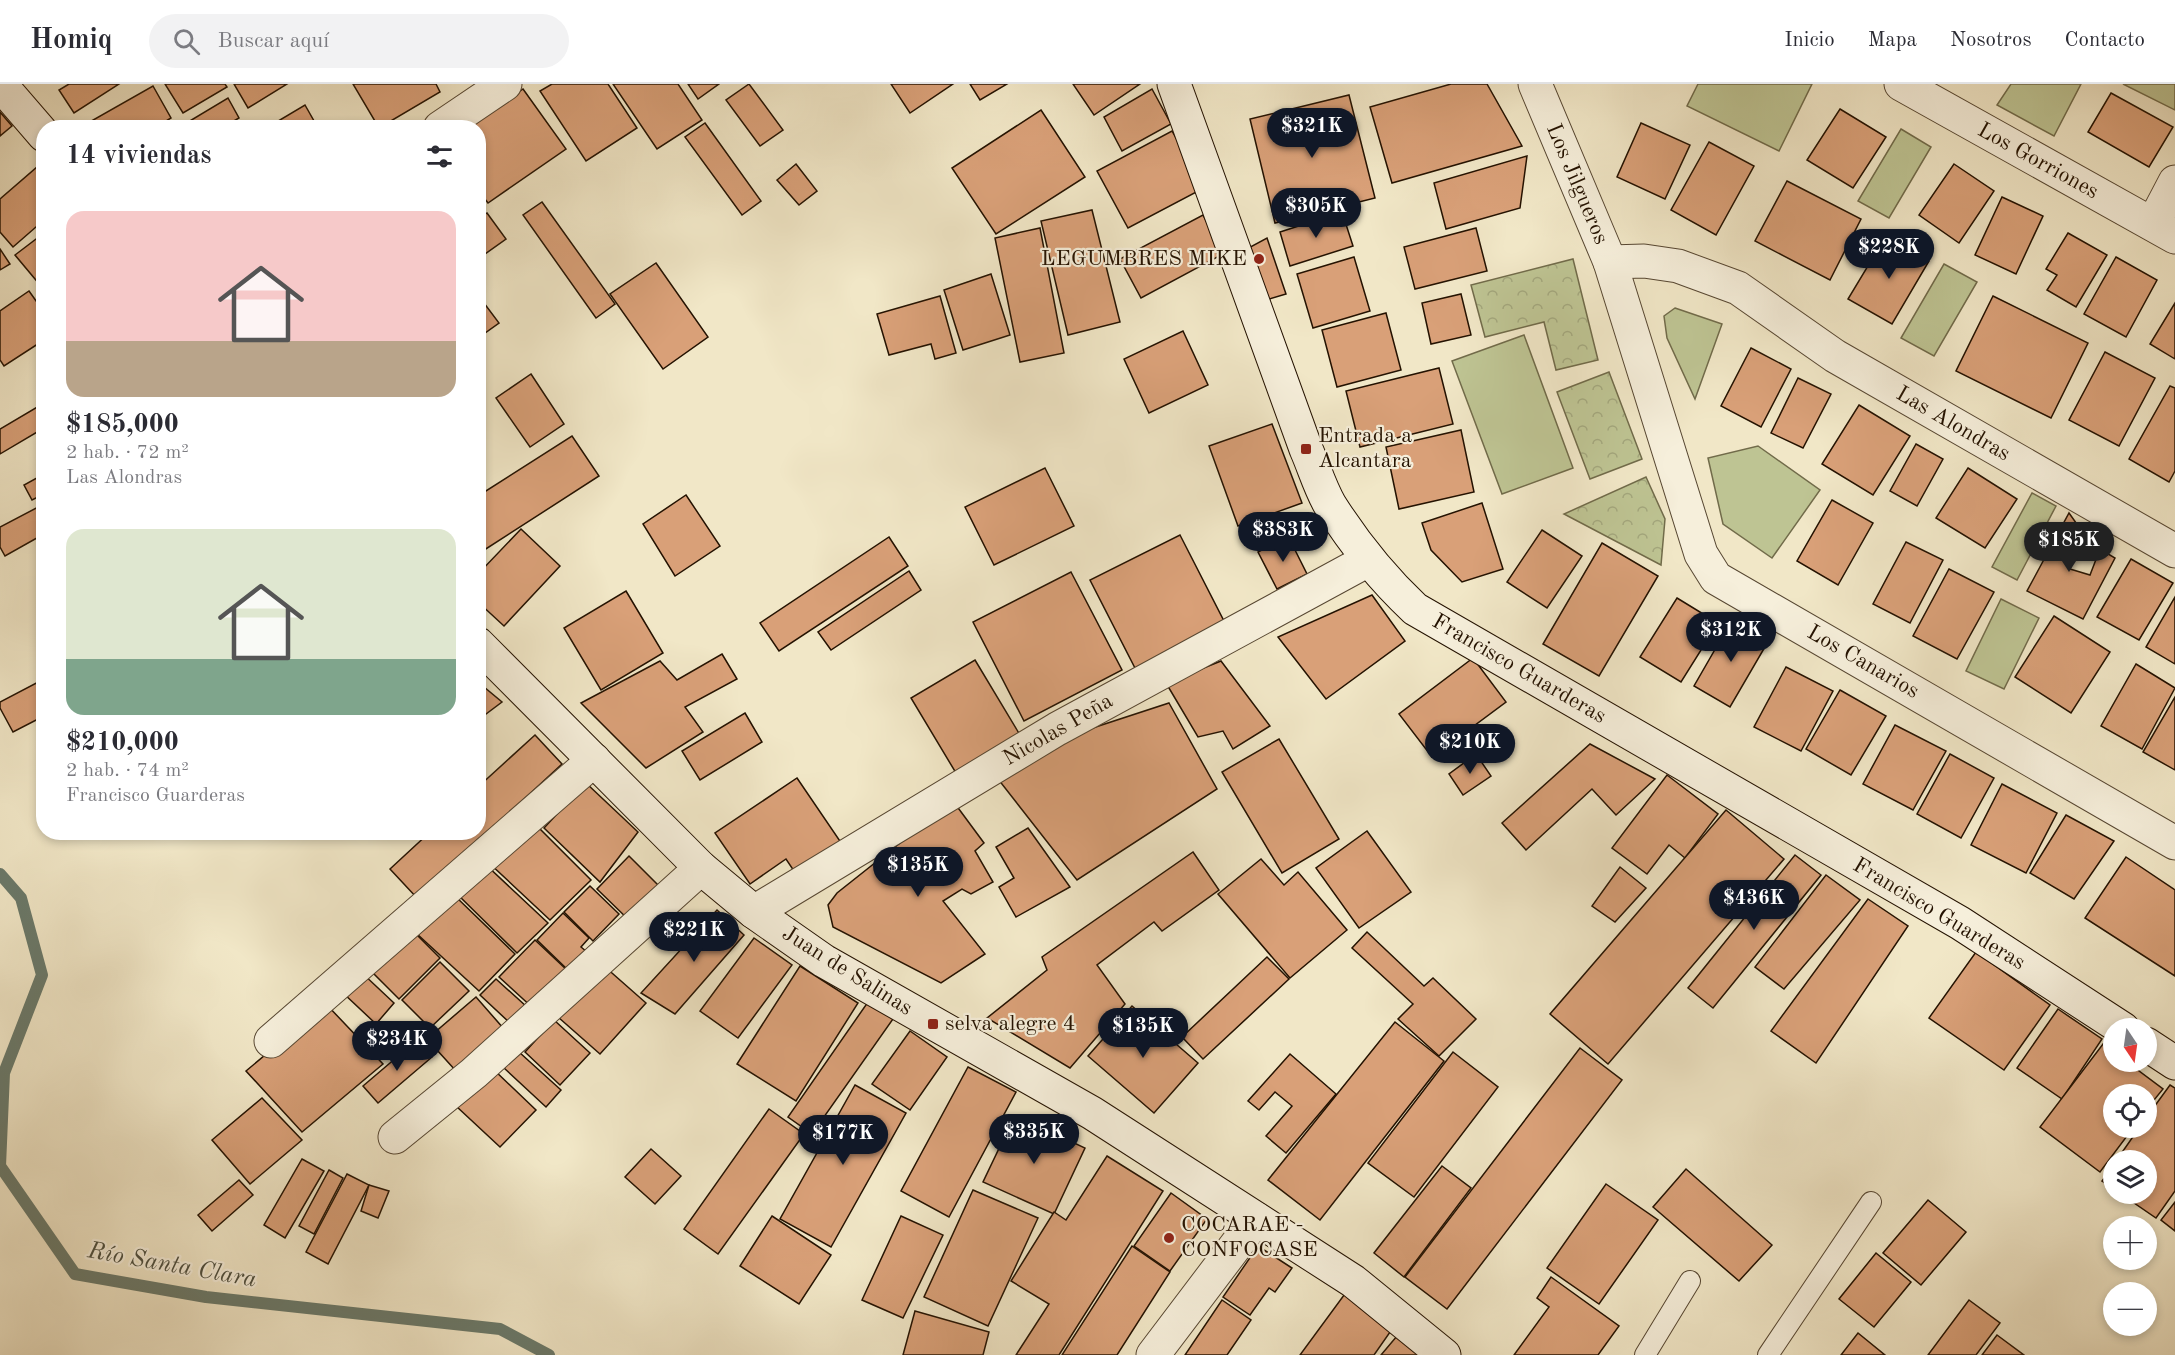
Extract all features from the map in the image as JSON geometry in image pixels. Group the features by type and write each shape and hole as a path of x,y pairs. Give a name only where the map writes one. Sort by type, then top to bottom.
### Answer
{"street":[{"path":"0,84 36,126"},
{"path":"452,120 505,84"},
{"name":"Francisco Guarderas","path":"1174,84 1306,449 1329,503 1368,560 1415,609 1959,923 2106,1018"},
{"name":"Los Jilgueros","path":"1535,84 1610,262 1644,261 1678,266 1738,288"},
{"name":"Los Gorriones","path":"1901,84 2164,231"},
{"path":"2164,231 2175,182"},
{"name":"Los Canarios","path":"1610,262 1701,554 1716,578 2175,843"},
{"name":"Las Alondras","path":"1738,288 1835,356 2175,551"},
{"name":"Nicolas Peña","path":"754,912 1057,729 1368,560"},
{"name":"Juan de Salinas","path":"486,652 702,868 754,912 824,961 1092,1113 1353,1281 1444,1355"},
{"path":"271,1041 594,760"},
{"path":"394,1137 474,1073 702,868"},
{"path":"2157,1051 2175,1063"},
{"path":"1153,1355 1256,1219"}],"lane":[{"path":"1768,1355 1871,1202"},
{"path":"1645,1355 1690,1281"}],"green space":[{"path":"1698,84 1812,84 1779,151 1687,106"},
{"path":"2011,84 2081,84 2054,136 1997,105"},
{"path":"2123,84 2175,84 2175,110"},
{"path":"1901,129 1931,147 1889,218 1858,201"},
{"path":"1573,259 1598,360 1556,370 1544,322 1485,337 1471,285"},
{"path":"1944,264 1977,282 1934,356 1901,338"},
{"path":"1675,308 1722,324 1695,399 1667,338 1664,316"},
{"path":"1524,335 1573,468 1502,494 1452,361"},
{"path":"1609,372 1642,459 1590,479 1557,392"},
{"path":"1758,446 1820,490 1772,558 1723,524 1708,458"},
{"path":"1646,477 1665,519 1661,565 1564,514"},
{"path":"2032,493 2056,506 2017,580 1992,567"},
{"path":"2001,599 2039,618 2004,689 1966,671"}],"building":[{"path":"69,84 119,84 74,113 59,90"},
{"path":"165,84 225,84 227,87 183,113"},
{"path":"234,84 287,84 248,108"},
{"path":"353,84 436,84 440,92 393,120 374,120"},
{"path":"552,84 608,84 637,128 586,161 540,91"},
{"path":"613,84 678,84 702,120 657,149"},
{"path":"688,84 719,84 698,99"},
{"path":"749,84 783,130 760,146 726,100"},
{"path":"891,84 953,84 910,113"},
{"path":"970,84 1007,84 980,100"},
{"path":"1073,84 1140,84 1094,115"},
{"path":"1451,84 1487,84 1522,146 1392,183 1370,107"},
{"path":"153,86 171,118 168,120 93,120"},
{"path":"523,89 566,149 488,203 486,200 486,120 478,120"},
{"path":"1152,89 1171,124 1122,151 1104,117"},
{"path":"2111,93 2173,127 2149,167 2088,132"},
{"path":"1349,95 1375,198 1275,223 1250,119"},
{"path":"228,98 239,118 236,120 191,120"},
{"path":"305,105 313,120 280,120"},
{"path":"1840,109 1886,137 1853,188 1807,160"},
{"path":"1041,110 1085,177 996,234 952,168"},
{"path":"0,112 12,126 0,136"},
{"path":"705,123 761,201 742,215 685,137"},
{"path":"1641,123 1690,145 1665,199 1617,177"},
{"path":"1172,131 1204,188 1128,228 1097,171"},
{"path":"1709,142 1754,166 1716,235 1671,210"},
{"path":"1527,156 1520,208 1446,229 1434,183"},
{"path":"796,164 817,191 799,205 777,180"},
{"path":"1954,164 1994,191 1959,243 1919,215"},
{"path":"36,168 36,227 13,247 0,232 0,199"},
{"path":"1787,181 1861,219 1830,280 1755,241"},
{"path":"2002,197 2043,216 2016,274 1975,255"},
{"path":"542,202 615,304 596,318 523,215"},
{"path":"1092,210 1120,322 1068,335 1041,221"},
{"path":"1342,212 1353,246 1290,266 1280,232"},
{"path":"486,214 506,239 486,253"},
{"path":"1203,215 1223,254 1141,298 1120,259"},
{"path":"1040,228 1064,353 1020,362 995,238"},
{"path":"1476,228 1487,271 1415,289 1404,247"},
{"path":"2068,233 2107,255 2076,307 2047,290 2057,275 2046,269"},
{"path":"1886,236 1929,261 1892,324 1848,299"},
{"path":"1267,238 1286,294 1266,300 1241,252"},
{"path":"36,239 36,280 15,255"},
{"path":"0,249 10,264 0,270"},
{"path":"1354,257 1370,311 1313,328 1297,274"},
{"path":"2116,257 2157,280 2126,337 2084,314"},
{"path":"656,263 708,337 663,369 610,294"},
{"path":"991,274 1010,335 963,350 944,290"},
{"path":"29,291 36,301 36,345 4,366 0,360 0,311"},
{"path":"1461,294 1471,335 1431,344 1422,303"},
{"path":"940,296 956,353 935,359 931,344 889,355 877,314"},
{"path":"1993,296 2088,343 2051,418 1956,371"},
{"path":"2175,303 2175,359 2150,344"},
{"path":"486,306 499,323 486,332"},
{"path":"1386,313 1401,370 1337,387 1322,330"},
{"path":"1183,331 1208,385 1149,413 1124,359"},
{"path":"1751,348 1791,369 1761,427 1721,406"},
{"path":"2105,352 2155,378 2119,446 2069,420"},
{"path":"1439,368 1453,424 1360,447 1346,391"},
{"path":"531,374 564,424 530,447 496,398"},
{"path":"1798,378 1831,394 1803,448 1771,433"},
{"path":"2170,386 2175,388 2175,471 2169,482 2129,459"},
{"path":"1859,405 1910,436 1873,495 1822,464"},
{"path":"36,408 36,433 0,454 0,429"},
{"path":"1272,424 1302,503 1238,526 1209,446"},
{"path":"1461,430 1474,492 1399,509 1386,447"},
{"path":"572,436 599,476 486,549 486,491"},
{"path":"1916,444 1943,459 1917,506 1890,491"},
{"path":"1045,468 1074,526 994,565 965,507"},
{"path":"1968,468 2017,499 1985,548 1936,518"},
{"path":"36,478 36,498 32,500 24,485"},
{"path":"686,495 720,546 675,576 643,524"},
{"path":"1832,500 1873,523 1838,585 1797,561"},
{"path":"1482,503 1503,569 1462,582 1431,550 1422,523"},
{"path":"36,508 36,539 5,556 0,547 0,527"},
{"path":"2069,513 2084,534 2070,569 2090,575 2100,549 2115,558 2083,619 2027,591"},
{"path":"521,529 560,566 504,626 486,609 486,566"},
{"path":"1542,530 1582,556 1547,608 1507,582"},
{"path":"1180,535 1226,625 1136,670 1090,580"},
{"path":"1288,536 1307,574 1277,589 1258,552"},
{"path":"889,537 908,566 779,651 760,623"},
{"path":"1906,542 1943,560 1910,623 1873,604"},
{"path":"1602,543 1658,576 1599,676 1543,644"},
{"path":"2131,559 2173,583 2139,640 2097,617"},
{"path":"1949,569 1994,592 1957,659 1913,636"},
{"path":"909,571 921,590 831,650 818,632"},
{"path":"1071,572 1122,670 1024,721 973,622"},
{"path":"626,591 663,653 601,690 564,628"},
{"path":"1372,595 1405,641 1326,699 1278,637"},
{"path":"2175,597 2175,664 2146,647"},
{"path":"1677,598 1718,623 1681,682 1640,657"},
{"path":"2054,616 2110,652 2071,713 2015,677"},
{"path":"1732,620 1769,640 1730,707 1694,686"},
{"path":"722,654 737,679 685,707 703,732 646,768 581,703 660,661 677,680"},
{"path":"1473,658 1506,702 1432,757 1399,714"},
{"path":"975,660 1020,735 956,773 911,698"},
{"path":"1221,661 1270,726 1233,749 1223,731 1198,737 1166,683"},
{"path":"2136,664 2175,688 2142,749 2101,726"},
{"path":"1786,667 1833,691 1801,751 1754,727"},
{"path":"36,683 36,720 13,732 0,708 0,702"},
{"path":"486,689 502,702 486,714"},
{"path":"1840,690 1886,716 1851,775 1806,749"},
{"path":"2175,697 2175,770 2143,752"},
{"path":"1169,703 1217,789 1077,880 998,779 1062,738"},
{"path":"745,713 762,742 700,780 682,751"},
{"path":"1895,725 1946,751 1913,810 1863,784"},
{"path":"535,735 562,764 486,834 486,780"},
{"path":"1279,739 1339,839 1282,873 1222,772"},
{"path":"1590,744 1655,779 1616,815 1592,789 1526,850 1502,823"},
{"path":"1476,754 1491,776 1463,795 1449,774"},
{"path":"1950,754 1994,778 1961,838 1917,814"},
{"path":"1667,775 1718,814 1685,858 1669,845 1647,874 1612,848"},
{"path":"797,778 844,847 798,877 786,859 750,884 715,833"},
{"path":"586,783 638,832 600,882 544,828"},
{"path":"2002,784 2057,813 2026,873 1971,845"},
{"path":"953,801 984,843 975,851 993,882 971,894 962,889 943,901 985,954 941,983 833,927 828,905 837,893"},
{"path":"1726,810 1784,859 1608,1064 1550,1014"},
{"path":"2066,815 2114,841 2074,899 2030,873"},
{"path":"533,822 591,880 550,920 487,861"},
{"path":"1028,828 1070,887 1016,917 999,887 1014,878 996,847"},
{"path":"1367,831 1411,892 1359,928 1316,868"},
{"path":"421,840 480,840 417,898 390,869"},
{"path":"1193,852 1219,890 1162,931 1154,922 1097,965 1125,1004 1070,1068 987,1018 1047,970 1042,957"},
{"path":"1795,855 1821,875 1713,1008 1688,988"},
{"path":"629,856 665,892 633,924 597,889"},
{"path":"2126,857 2175,890 2175,976 2085,918"},
{"path":"1261,859 1284,885 1298,872 1347,930 1290,978 1218,894"},
{"path":"484,863 548,923 517,953 454,891"},
{"path":"1620,867 1646,888 1615,922 1592,906"},
{"path":"1826,875 1860,900 1784,989 1755,967"},
{"path":"590,886 619,914 593,941 564,912"},
{"path":"455,896 515,954 479,991 416,933"},
{"path":"1868,899 1908,926 1816,1063 1771,1031"},
{"path":"717,910 744,935 675,1014 641,993"},
{"path":"563,913 589,938 581,947 587,952 569,971 537,940"},
{"path":"408,926 440,958 399,999 367,967"},
{"path":"1367,932 1424,986 1433,978 1476,1019 1439,1056 1398,1019 1413,1004 1352,948"},
{"path":"754,938 792,965 738,1038 700,1011"},
{"path":"535,940 569,972 534,1009 499,977"},
{"path":"1976,952 2050,1005 2004,1070 1929,1018"},
{"path":"1267,957 1289,979 1203,1059 1182,1037"},
{"path":"440,962 469,991 430,1028 402,1000"},
{"path":"604,966 646,1003 600,1054 558,1017"},
{"path":"800,966 858,1003 796,1101 737,1064"},
{"path":"361,972 394,1003 376,1024 342,992"},
{"path":"496,979 527,1007 511,1024 480,995"},
{"path":"476,997 504,1029 456,1071 427,1039"},
{"path":"868,1002 893,1019 812,1134 788,1117"},
{"path":"326,1004 383,1064 302,1132 246,1071"},
{"path":"1132,1006 1198,1063 1154,1113 1088,1056"},
{"path":"2058,1009 2102,1039 2062,1099 2017,1068"},
{"path":"554,1020 590,1053 560,1085 525,1052"},
{"path":"1395,1022 1444,1061 1320,1220 1268,1180"},
{"path":"910,1031 947,1057 910,1110 872,1084"},
{"path":"417,1040 432,1057 378,1103 363,1086"},
{"path":"2103,1044 2103,1072 2140,1072 2156,1084 2103,1084 2103,1138 2126,1138 2116,1150 2103,1150 2103,1168 2100,1172 2040,1127"},
{"path":"1580,1048 1622,1080 1447,1309 1405,1277"},
{"path":"519,1052 561,1090 546,1107 504,1068"},
{"path":"1453,1052 1498,1087 1414,1197 1368,1163"},
{"path":"1290,1054 1336,1094 1286,1153 1266,1136 1292,1106 1275,1092 1259,1110 1248,1101"},
{"path":"968,1067 1016,1092 949,1217 901,1191"},
{"path":"492,1068 536,1110 500,1147 456,1106"},
{"path":"2157,1084 2163,1089 2157,1096"},
{"path":"855,1085 906,1113 831,1247 780,1219"},
{"path":"2170,1085 2175,1088 2175,1191 2157,1217 2136,1204 2157,1204 2157,1150 2124,1150 2132,1138 2157,1138 2157,1103"},
{"path":"262,1098 302,1140 250,1184 212,1140"},
{"path":"769,1109 804,1134 718,1254 684,1229"},
{"path":"1015,1115 1085,1148 1054,1214 983,1182"},
{"path":"651,1149 681,1176 655,1204 625,1177"},
{"path":"1107,1156 1163,1191 1059,1355 1016,1355 1049,1304 1011,1281 1054,1212 1066,1220"},
{"path":"302,1159 324,1171 285,1238 264,1225"},
{"path":"1442,1166 1471,1188 1404,1277 1374,1253"},
{"path":"1686,1169 1772,1245 1739,1281 1653,1207"},
{"path":"329,1170 343,1178 314,1234 299,1226"},
{"path":"347,1174 369,1185 328,1264 306,1252"},
{"path":"239,1180 253,1195 212,1231 198,1215"},
{"path":"1606,1184 1658,1220 1599,1304 1547,1268"},
{"path":"369,1185 389,1191 378,1218 361,1211"},
{"path":"973,1190 1038,1218 988,1326 924,1297"},
{"path":"1171,1193 1207,1219 1170,1271 1134,1246"},
{"path":"1928,1200 1966,1232 1921,1285 1883,1253"},
{"path":"2175,1202 2175,1231 2161,1220"},
{"path":"772,1216 831,1255 799,1304 740,1266"},
{"path":"901,1216 943,1235 903,1318 862,1300"},
{"path":"1132,1246 1170,1272 1117,1355 1062,1355"},
{"path":"1258,1246 1292,1268 1275,1292 1269,1288 1250,1315 1223,1297"},
{"path":"1876,1253 1911,1282 1874,1327 1839,1299"},
{"path":"1551,1277 1619,1326 1598,1355 1514,1355 1549,1307 1537,1298"},
{"path":"1347,1291 1395,1325 1374,1355 1300,1355"},
{"path":"1222,1300 1251,1320 1227,1355 1185,1355"},
{"path":"1969,1300 2000,1323 1976,1355 1928,1355"},
{"path":"915,1311 989,1332 983,1355 903,1355"},
{"path":"1858,1333 1885,1355 1841,1355"},
{"path":"1997,1335 2024,1355 1982,1355"},
{"path":"1397,1336 1419,1355 1381,1355"}],"waterway":[{"name":"Río Santa Clara","path":"0,874 21,898 42,975 4,1073 0,1166 75,1274 206,1297 500,1329 549,1355"}],"place":[{"name":"LEGUMBRES MIKE","path":"1259,259"},
{"name":"Entrada a Alcantara","path":"1306,449"},
{"name":"selva alegre 4","path":"933,1024"},
{"name":"COCARAE - CONFOCASE","path":"1169,1238"}]}
